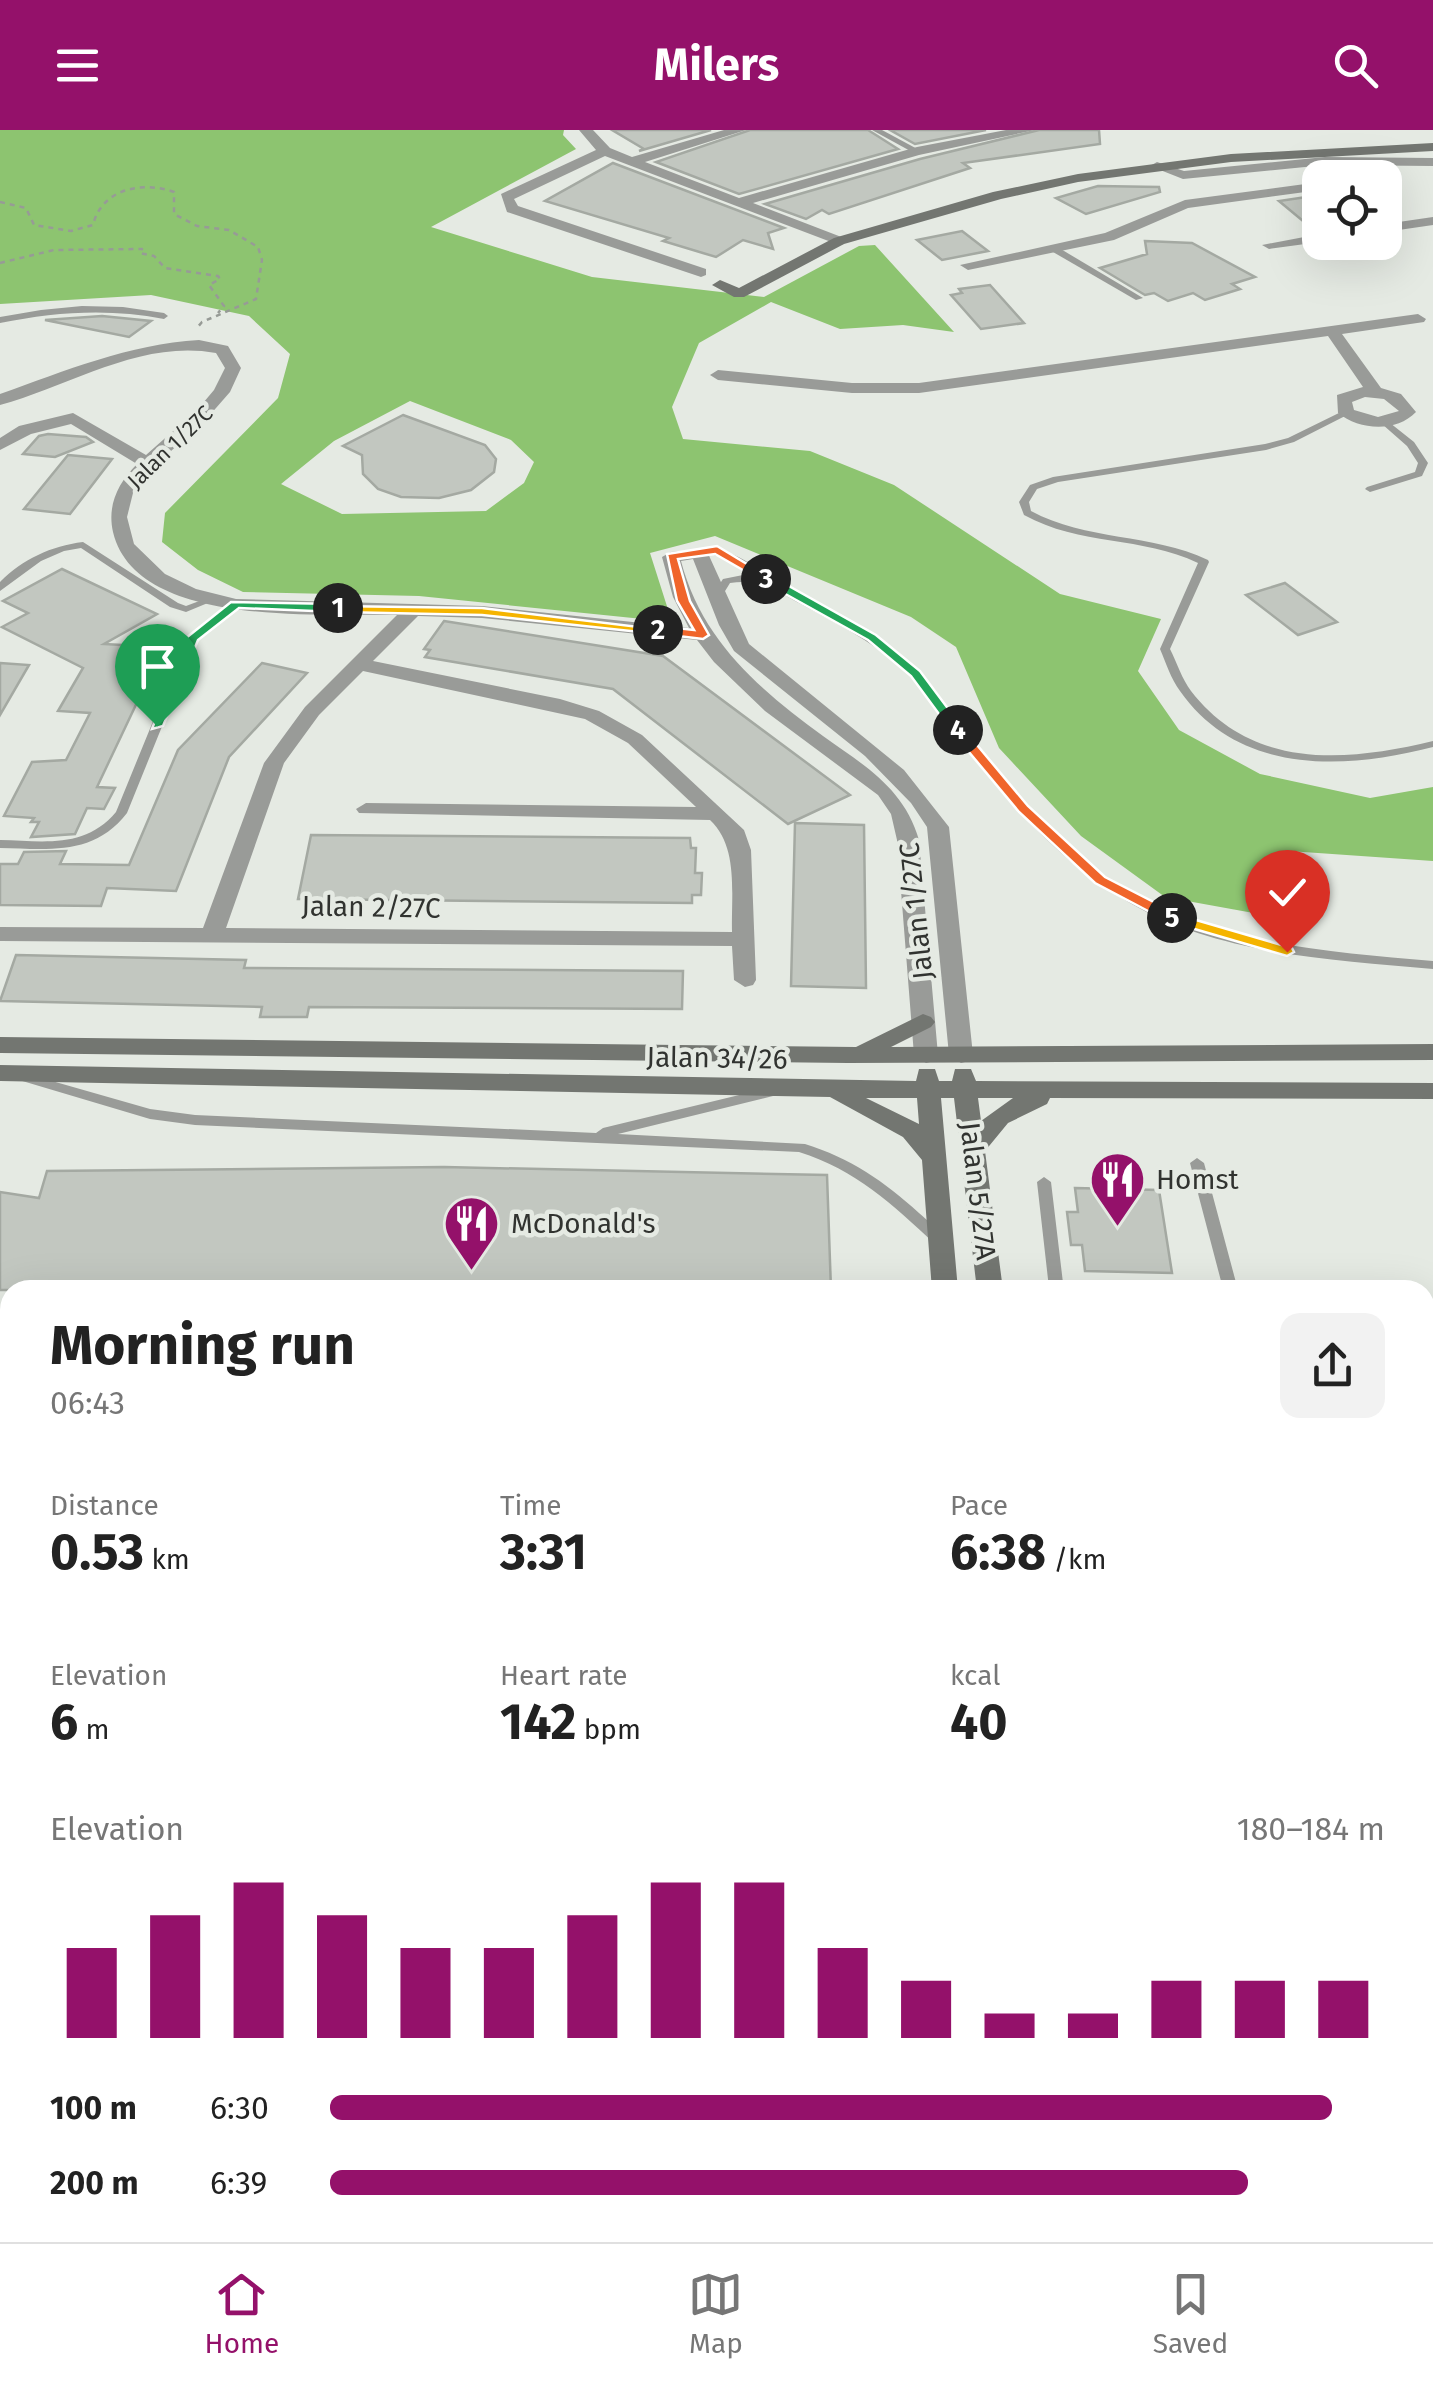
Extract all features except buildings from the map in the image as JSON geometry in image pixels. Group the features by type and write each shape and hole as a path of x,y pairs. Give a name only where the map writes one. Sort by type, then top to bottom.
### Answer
{"street":[{"path":"586,130 606,151 839,241"},
{"path":"632,161 739,130"},
{"path":"740,202 917,151 1028,130"},
{"path":"1433,138 1211,149 1072,168 948,195 822,234 720,285 739,294 839,241 998,195 1157,166 1305,152 1433,148"},
{"path":"606,151 506,198 512,209 701,272"},
{"path":"1402,160 1433,162"},
{"path":"1157,166 1183,175 1302,163"},
{"path":"968,265 1109,237 1185,204 1302,188"},
{"path":"1402,226 1433,221"},
{"path":"1269,245 1302,240"},
{"path":"718,375 852,388 919,388 1418,319"},
{"path":"1333,332 1375,392"},
{"path":"0,400 176,343 208,344"},
{"name":"Jalan 1/27C","path":"208,344 230,357 233,368 229,382 208,412 127,486 117,506 119,530 128,550 159,578 210,600 236,604 533,616 703,635"},
{"path":"1375,392 1394,397 1414,406 1400,419 1385,422 1346,413 1342,404 1349,395 1375,392"},
{"path":"0,446 25,430 74,418 148,463"},
{"name":"Jalan 1/27C","path":"926,1055 908,840 901,814 885,791 734,674 703,635 684,601 671,557 700,554 728,626 741,647 920,795 938,827 960,1055"},
{"path":"212,935 274,763 294,731 413,610"},
{"path":"357,664 560,705 592,715 635,739 733,830 740,850 745,980"},
{"path":"366,809 716,814"},
{"name":"Jalan 2/27C","path":"0,934 742,939"},
{"path":"848,1055 890,1040 923,1022"},
{"name":"Jalan 34/26","path":"0,1045 848,1055 1433,1052"},
{"name":"Jalan 5/27A","path":"926,1055 944,1280"},
{"name":"Jalan 5/27A","path":"960,1055 989,1280"},
{"name":"Jalan 34/26","path":"5,1073 928,1091 1433,1091"},
{"path":"827,1089 867,1105 912,1131 934,1158"},
{"path":"973,1149 993,1119 1014,1106 1057,1092"}],"lane":[{"path":"876,130 917,151"},
{"path":"1056,250 1139,298"},
{"path":"0,320 85,308 117,308 164,316"},
{"path":"1346,413 1266,448 1056,478 1033,487 1024,502 1027,513 1052,525 1179,552 1204,562 1165,649 1190,704 1222,730 1253,746 1302,758 1356,762 1433,744"},
{"path":"1370,489 1419,474 1422,464 1411,444 1385,422"},
{"path":"0,588 10,577 44,556 84,546 174,605 186,608 210,600"},
{"path":"700,554 717,550 738,559 775,585 872,638 915,674 1024,809 1100,880 1169,917 1287,952 1433,965"},
{"path":"718,594 727,581 743,578 775,585"},
{"path":"0,844 67,844 109,830 121,813 192,638 236,604"},
{"path":"5,1073 150,1114 195,1120 800,1147 838,1158 869,1176 941,1241"},
{"path":"584,1137 782,1089"},
{"path":"1197,1162 1228,1280"},
{"path":"1044,1182 1054,1280"}],"path":[{"path":"0,202 26,208 34,225 71,231 93,226 93,218 110,198 150,184 174,192 174,214 198,226 229,230 258,247 262,260 256,300 216,315"},
{"path":"0,263 54,250 142,250 140,253 154,256 165,268 218,276 220,279 208,284 224,306 196,329 210,338 208,344"}],"green space":[{"path":"0,130 564,130 563,135 576,149 431,227 592,277 764,297 859,246 875,245 954,332 903,325 840,329 771,302 699,343 672,407 683,439 810,451 894,485 1060,594 1161,619 1138,671 1179,730 1260,774 1370,798 1433,787 1433,861 1289,851 1270,916 1165,897 1081,836 999,748 956,647 911,617 715,536 650,553 672,622 419,596 243,592 198,570 162,542 165,513 278,398 290,354 249,316 151,295 0,304","holes":["410,401 511,440 534,462 524,483 486,511 342,514 281,484 334,441"]}],"place":[{"name":"Homst","path":"1117,1228"},
{"name":"McDonald's","path":"472,1272"}],"route":[{"path":"157,726 192,638 236,604 482,612 703,635 684,601 671,557 717,550 872,638 915,674 1024,809 1100,880 1169,917 1287,952"}]}
